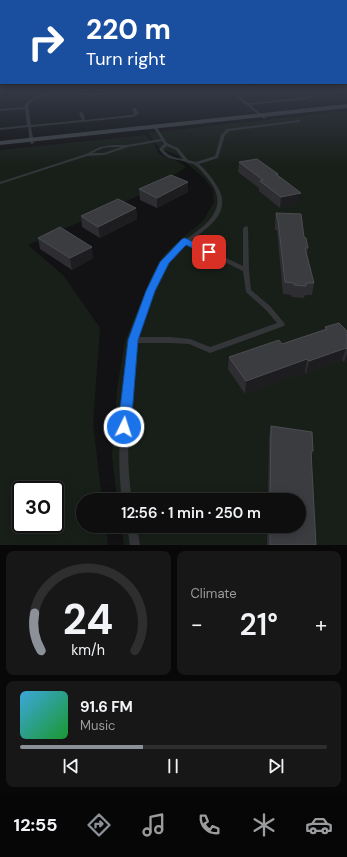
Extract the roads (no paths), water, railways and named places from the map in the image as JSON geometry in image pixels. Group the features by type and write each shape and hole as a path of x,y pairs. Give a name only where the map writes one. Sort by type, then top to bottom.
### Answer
{"main road":[{"path":"262,117 266,116"},
{"path":"0,143 268,116"},
{"path":"0,147 31,141"}],"street":[{"path":"27,116 31,141"},
{"path":"82,116 84,121"},
{"path":"0,129 128,116"},
{"path":"165,142 161,149 163,154 173,159 192,163 217,157 223,135 228,130 299,121"},
{"path":"126,493 123,457 128,379 133,340 150,291 165,262 185,241 209,224 215,218 220,208 220,197 217,188 180,152 165,142 156,128"},
{"path":"0,182 89,154 102,148 120,145 127,146 165,142"},
{"path":"89,154 109,153 127,146"},
{"path":"102,148 109,153"},
{"path":"163,154 180,152"},
{"path":"133,340 171,340 190,342 210,350 282,324 268,308 248,291 246,270 246,228"},
{"path":"185,241 246,270"},
{"path":"133,533 135,545"}]}
